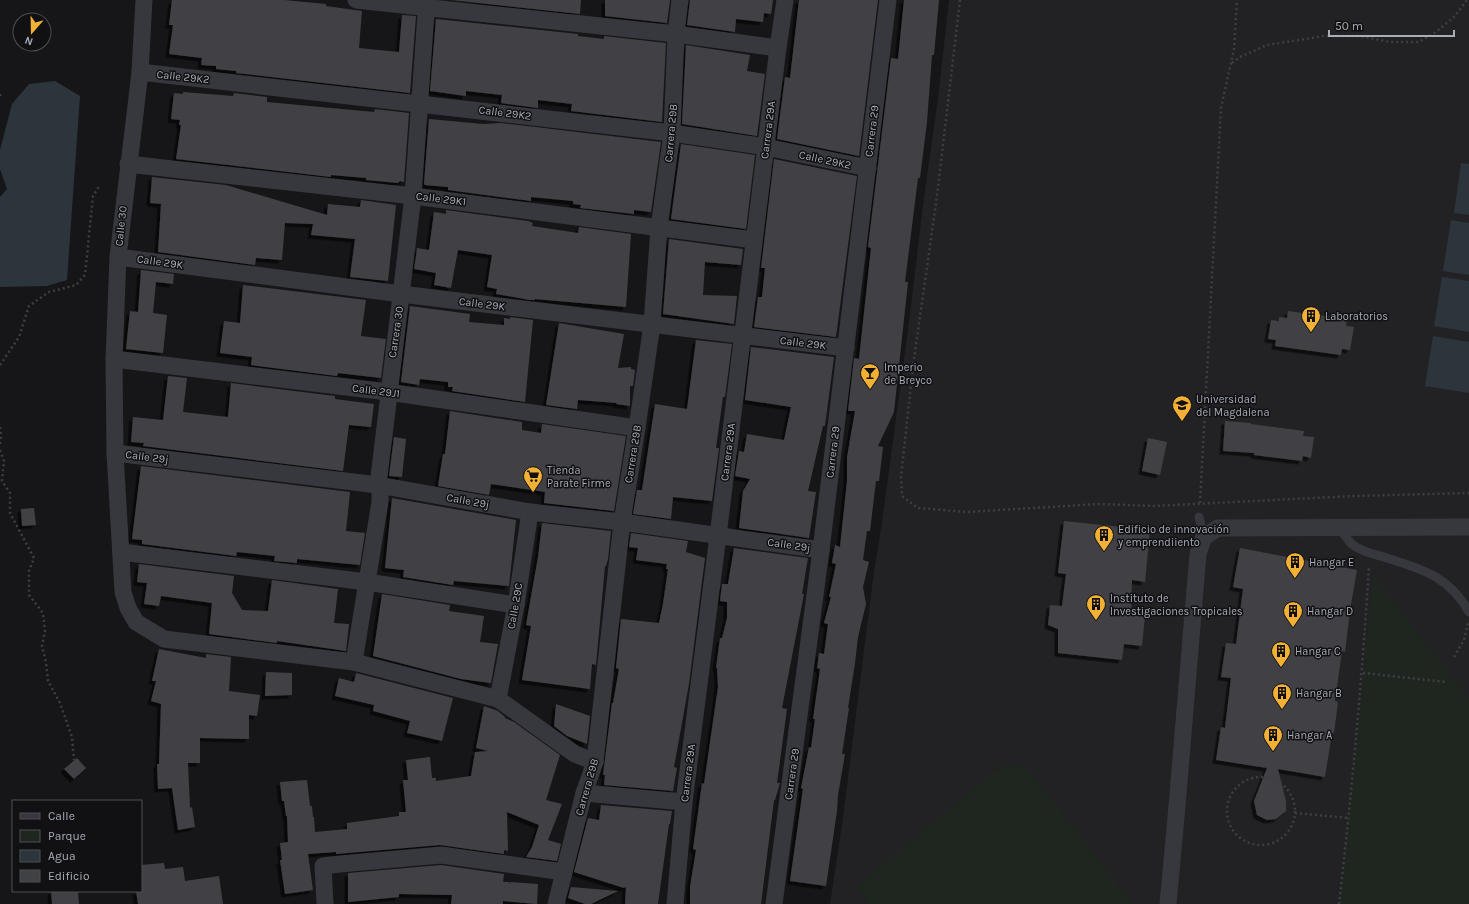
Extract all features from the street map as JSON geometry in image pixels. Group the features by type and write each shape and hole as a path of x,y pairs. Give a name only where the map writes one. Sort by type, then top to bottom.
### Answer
{"street":[{"name":"Calle 30","path":"144,0 140,72 118,257 114,359 115,453 124,592 128,608 136,622 164,639 354,662 498,699"},
{"path":"356,0 426,4 676,34 778,48"},
{"name":"Carrera 29B","path":"556,904 584,793 595,762 622,522 638,428 652,324 659,228 672,133 676,34 680,0"},
{"name":"Carrera 29A","path":"675,904 684,802 785,0"},
{"name":"Carrera 29","path":"774,904 821,550 888,0"},
{"name":"Carrera 30","path":"354,662 380,502 378,485 388,392 413,196 426,4"},
{"name":"Calle 29K2","path":"140,72 672,133 766,148 868,168"},
{"name":"Calle 29K1","path":"128,164 413,196 754,240"},
{"name":"Calle 29K","path":"118,257 401,294 846,348"},
{"name":"Calle 29J1","path":"114,359 388,392 638,428"},
{"name":"Calle 29j","path":"115,453 378,485 530,512 622,522 821,550"},
{"name":"Calle 29C","path":"498,699 516,605 530,512"},
{"path":"1168,904 1198,554 1204,538 1218,528 1469,527"},
{"path":"121,552 367,582 516,605"},
{"path":"498,699 575,754 595,762"},
{"path":"584,793 684,802"},
{"path":"325,904 323,866 441,855 564,872"}],"lane":[{"path":"1199,517 1204,538"},
{"path":"1340,528 1354,546 1370,553 1410,565 1430,573 1449,585 1462,600 1469,612"}],"path":[{"path":"960,0 937,196 913,366 900,477 902,496 918,508 967,512 1099,504 1155,506 1355,496 1469,493"},
{"path":"1199,517 1221,108 1234,49 1237,0"},
{"path":"1231,63 1240,57 1267,45 1324,36 1360,36 1390,42 1418,42 1436,32 1455,16 1466,0"},
{"path":"0,365 19,336 29,306 49,292 76,285 84,275 93,196 100,185"},
{"path":"0,427 0,444"},
{"path":"0,450 4,461 2,481 10,493 10,513 34,558 29,571 29,595 43,613 45,631 42,646 46,662 48,681 60,703 72,737 74,760"},
{"path":"1339,904 1363,673 1370,553"},
{"path":"1454,657 1467,632 1469,616"},
{"path":"1363,673 1446,682"},
{"path":"1254,777 1266,777 1275,779 1289,791 1294,801 1295,813 1295,818 1292,825 1285,835 1272,843 1261,845 1249,843 1234,832 1228,817 1228,802 1236,788 1246,780 1254,777"},
{"path":"1295,813 1349,818"}],"shaded area":[{"name":"Universidad del Magdalena","path":"949,0 1469,0 1469,904 830,904 842,825 873,579 909,322"}],"green space":[{"path":"1373,574 1469,699 1469,904 1339,904"},
{"path":"1011,765 1023,767 1031,773 1133,904 870,904 856,886 994,772 1002,767"}],"water":[{"path":"55,81 80,96 67,280 47,286 0,287 0,197 7,189 0,169 0,150 12,104 29,84"},
{"path":"1461,163 1469,164 1469,215 1454,213"},
{"path":"1451,220 1469,223 1469,275 1443,271"},
{"path":"1442,277 1469,281 1469,332 1434,326"},
{"path":"1433,336 1469,342 1469,393 1425,386"}],"building":[{"path":"172,0 284,0 326,4 326,6 362,11 359,48 399,52 402,15 416,16 410,93 236,73 236,71 216,69 216,66 201,65 202,58 169,54 173,25 169,25"},
{"path":"451,0 581,0 580,14"},
{"path":"605,0 670,0 667,23 605,16"},
{"path":"690,0 773,0 771,14 764,13 763,22 736,19 735,32 687,25"},
{"path":"799,0 878,0 859,156 777,139 785,77 790,78"},
{"path":"904,0 939,0 934,55 932,55 927,122 920,178 918,178 905,282 908,282 894,412 878,446 883,447 879,481 876,481 870,531 867,531 863,560 869,562 863,587 866,604 858,637 842,754 845,754 826,886 790,881 803,789 801,788 809,747 811,748 815,719 813,719 820,669 817,668 819,653 824,654 828,624 824,623 831,597 829,597 836,564 832,563 835,545 840,547 847,481 847,457 855,411 848,411 854,358 859,359 871,248 868,247 891,58 898,59"},
{"path":"436,19 578,34 578,36 604,39 604,36 666,43 662,122 571,111 572,104 538,100 538,108 501,103 502,95 466,91 466,96 430,91"},
{"path":"686,45 750,55 747,71 765,74 757,136 682,124"},
{"path":"183,92 233,96 234,93 267,97 267,102 374,112 375,109 409,113 404,182 400,181 398,183 366,180 366,178 331,175 331,177 176,159 181,125 179,125 180,120 171,119 174,93 183,94"},
{"path":"429,119 483,124 501,123 661,142 651,212 634,210 634,214 580,208 581,205 573,204 573,201 531,197 531,201 448,190 448,187 425,185"},
{"path":"681,144 755,155 746,229 671,219"},
{"path":"774,159 857,176 836,337 754,327 758,297 762,297 765,268 761,268"},
{"path":"152,177 226,185 327,215 328,204 360,207 361,200 396,205 388,281 350,277 355,239 311,235 313,224 285,223 282,260 256,258 255,265 158,252 161,204 150,203"},
{"path":"446,210 528,221 533,223 532,226 578,233 579,227 631,234 626,307 535,299 530,300 496,294 497,289 487,287 492,255 458,250 451,288 434,285 436,273 414,269 417,248 429,250 434,212 446,214"},
{"path":"669,239 743,249 741,265 705,262 703,295 737,296 734,324 663,314"},
{"path":"141,270 174,274 173,284 156,282 153,313 167,315 163,353 126,349 130,311 138,312"},
{"path":"243,285 366,300 361,336 386,339 381,378 338,373 337,376 251,365 252,357 220,353 224,321 240,323"},
{"path":"410,306 470,314 469,322 504,325 504,318 510,319 510,317 533,320 525,402 452,391 453,387 448,387 448,382 420,379 419,385 401,382"},
{"name":"Laboratorios","path":"1288,311 1347,319 1346,326 1354,327 1350,350 1342,349 1341,355 1275,346 1276,340 1268,339 1271,320 1279,321 1279,317 1287,318"},
{"path":"559,323 624,334 618,368 631,367 631,369 635,370 633,386 630,386 630,406 616,404 617,403 578,400 577,409 546,405"},
{"path":"696,340 732,344 716,448 719,448 712,501 673,497 671,519 633,514 637,490 642,490 655,404 687,409"},
{"path":"751,347 834,357 825,426 823,426 808,491 816,492 809,538 739,528 743,491 750,479 735,476 739,451 744,452 747,434 784,440 791,407 745,400"},
{"path":"168,376 187,378 183,412 228,417 231,383 335,396 335,399 374,404 371,427 349,425 343,471 143,446 144,443 131,442 133,417 163,420"},
{"path":"450,411 522,422 522,430 541,433 542,424 626,436 614,511 544,503 545,492 491,484 489,495 438,486 443,454 445,454"},
{"path":"1225,421 1251,423 1304,431 1303,436 1314,437 1311,458 1303,456 1302,461 1254,455 1254,453 1223,451"},
{"path":"394,437 406,439 402,477 389,476"},
{"path":"1148,438 1167,442 1160,475 1142,471"},
{"path":"141,466 350,492 346,531 365,533 360,565 297,559 297,563 274,561 275,556 237,552 236,556 142,544 142,540 132,539"},
{"path":"392,498 516,520 509,586 454,581 453,585 403,577 404,570 385,568"},
{"path":"34,508 36,525 22,526 21,509"},
{"path":"1064,521 1150,530 1145,582 1132,580 1131,616 1145,616 1142,646 1124,644 1122,660 1058,653 1058,629 1048,625 1050,605 1062,606 1066,574 1058,573"},
{"path":"542,523 611,531 608,559 605,566 596,665 592,664 590,689 522,680 531,626 526,625 538,557"},
{"path":"631,533 688,541 686,552 705,558 689,684 674,767 677,768 673,791 604,785 605,775 603,775 612,703 619,669 616,668 621,619 659,623 668,569 666,569 667,564 636,560 638,548 629,547"},
{"path":"734,548 808,558 802,594 804,594 782,708 787,709 777,783 780,783 774,800 761,904 690,904 690,887 696,850 693,849 718,687 716,668 720,638 722,638 727,618 727,602 720,601 722,584 728,584"},
{"path":"1240,548 1357,570 1345,652 1342,651 1335,701 1338,702 1334,733 1332,733 1325,777 1278,769 1286,801 1286,811 1276,819 1267,820 1257,815 1254,801 1267,768 1216,760 1221,727 1225,728 1231,678 1221,677 1226,643 1236,644 1243,589 1233,587"},
{"path":"139,564 234,576 232,593 242,610 268,611 272,580 338,589 334,623 349,624 346,651 277,641 277,643 209,634 212,603 161,596 159,606 144,604 147,583 137,582"},
{"path":"382,594 450,605 449,611 484,616 480,642 498,644 491,683 461,679 373,656"},
{"path":"159,649 206,658 206,654 231,657 229,691 260,695 257,716 249,715 249,739 200,738 200,763 188,763 190,808 192,807 195,827 178,830 172,788 158,789 157,764 159,764 161,704 151,701 156,681 152,681"},
{"path":"266,672 292,673 292,695 265,696"},
{"path":"356,673 453,698 442,741 407,733 410,721 373,711 374,705 335,696 339,678 354,682"},
{"path":"556,704 590,716 587,744 567,736 554,726"},
{"path":"484,706 498,711 505,718 514,722 560,755 546,800 562,804 548,840 561,844 557,861 526,857 532,847 539,825 507,812 508,851 504,850 504,854 440,845 336,854 336,852 308,854 313,890 285,894 280,860 282,860 280,843 288,842 287,816 284,801 282,801 280,782 307,780 310,806 312,806 314,817 315,832 347,829 347,823 399,816 399,812 406,812 403,780 408,780 406,760 430,757 432,778 436,778 436,781 471,776 475,752 488,751 476,748"},
{"path":"77,758 86,768 74,779 64,769"},
{"path":"601,805 672,811 658,904 625,904 626,887 624,888 574,872 588,818 599,820"},
{"path":"164,863 165,869 183,867 185,881 219,876 223,904 138,904 136,892 142,892 142,865"},
{"path":"441,865 504,874 503,882 509,882 509,884 510,882 538,884 537,904 503,901 503,904 451,904 452,895 399,894 399,897 348,902 348,873"},
{"path":"571,887 618,891 591,904 585,904 568,898"},
{"path":"51,892 78,892 79,904 52,904"}],"place":[{"name":"Laboratorios","path":"1311,333"},
{"name":"Imperio de Breyco","path":"870,390"},
{"name":"Universidad del Magdalena","path":"1182,422"},
{"name":"Tienda Parate Firme","path":"533,493"},
{"name":"Edificio de innovación y emprendiiento","path":"1104,552"},
{"name":"Hangar E","path":"1295,579"},
{"name":"Instituto de Investigaciones Tropicales","path":"1096,621"},
{"name":"Hangar D","path":"1293,628"},
{"name":"Hangar C","path":"1281,668"},
{"name":"Hangar B","path":"1282,710"},
{"name":"Hangar A","path":"1273,752"}]}
